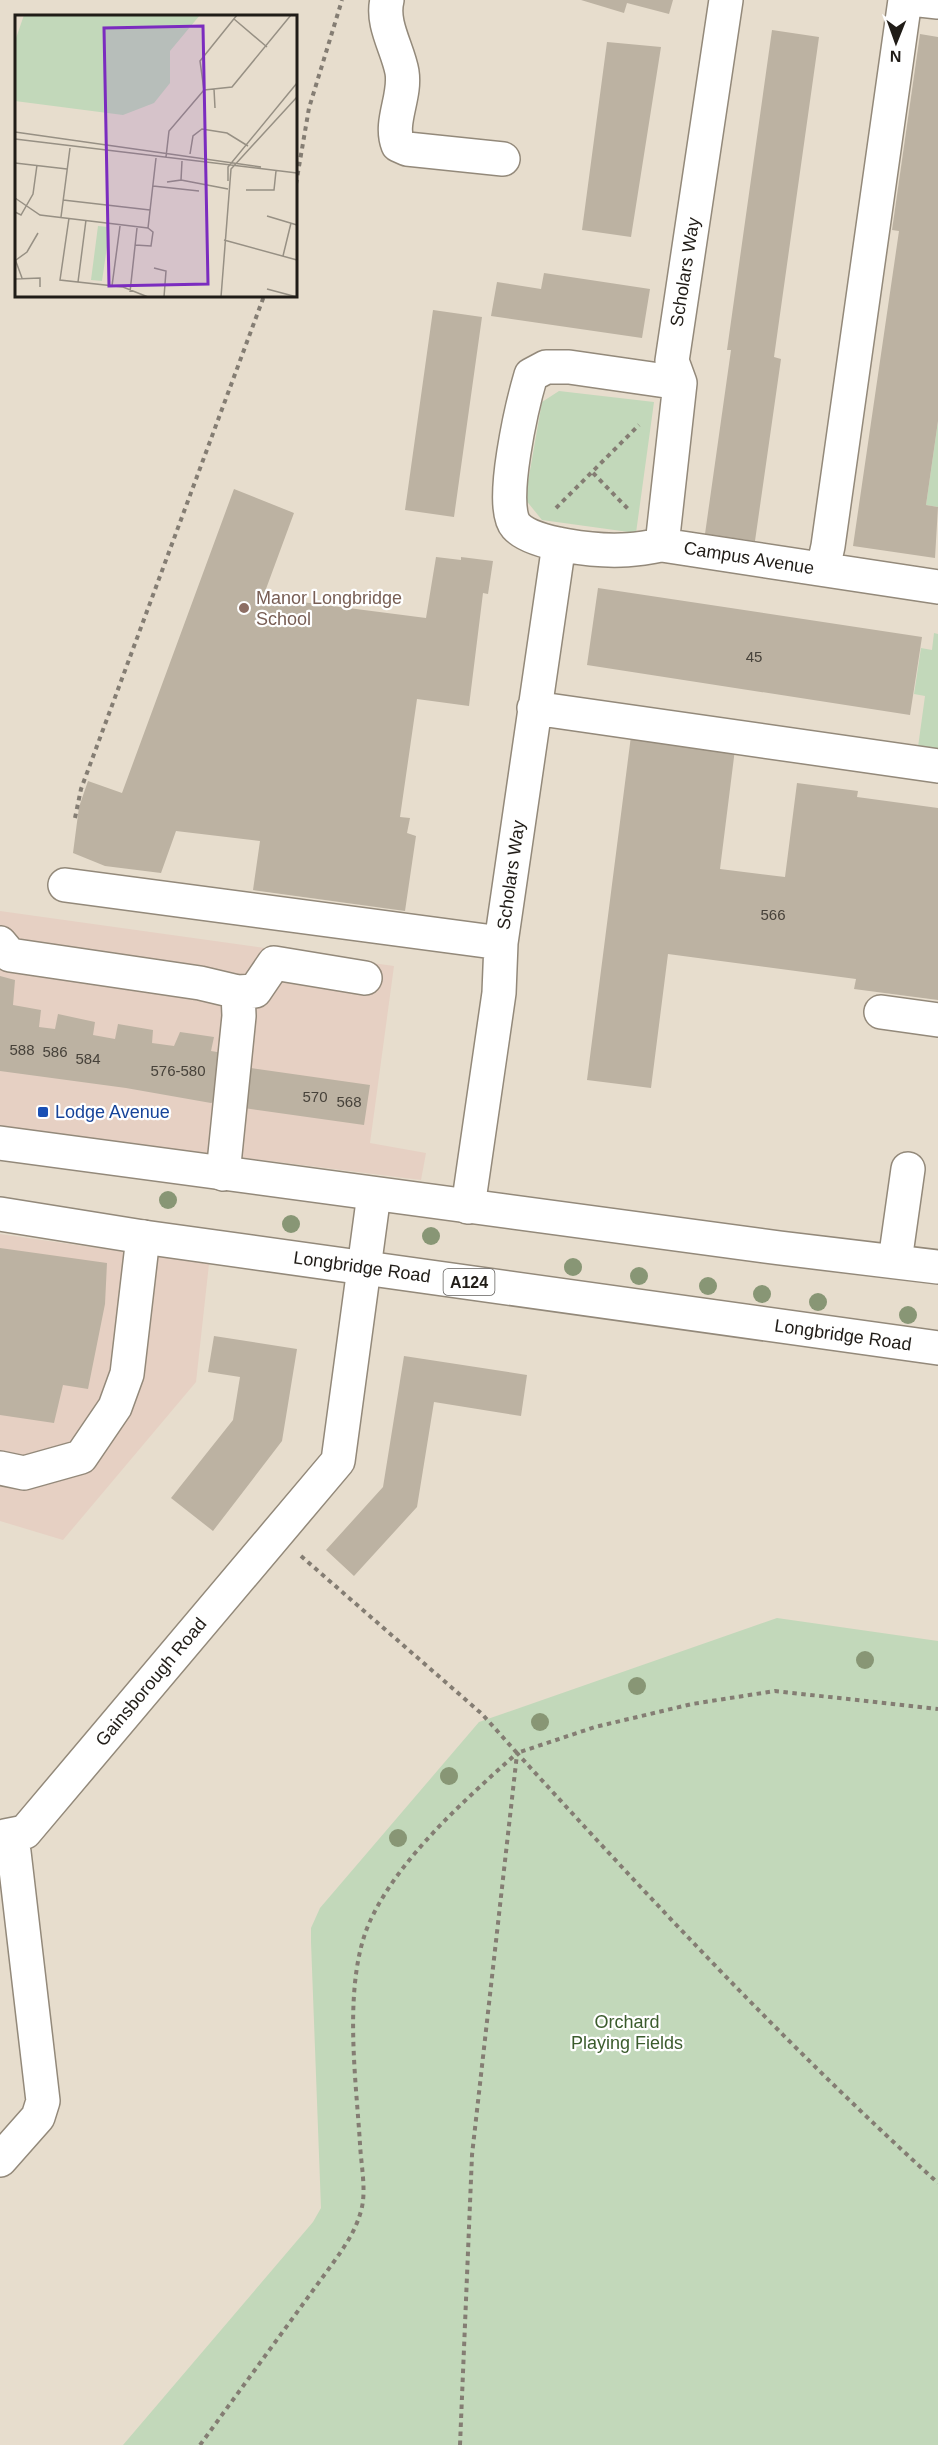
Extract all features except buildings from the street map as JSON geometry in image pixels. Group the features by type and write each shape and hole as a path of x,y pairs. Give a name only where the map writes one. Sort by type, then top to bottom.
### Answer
{"street":[{"path":"387,0 388,24 402,70 403,85 394,134 398,145 407,149 502,159"},
{"name":"Scholars Way","path":"662,545 680,383 672,361 726,0"},
{"path":"823,569 906,0"},
{"path":"920,0 938,2"},
{"path":"528,535 515,525 508,500 522,404 531,375 546,367 569,367 680,383"},
{"name":"Campus Avenue","path":"528,535 559,544 622,550 662,545 938,587"},
{"name":"Scholars Way","path":"468,1207 499,993 501,943 559,544"},
{"path":"534,708 938,766"},
{"path":"65,885 501,943"},
{"path":"0,943 10,955 200,983 238,992 255,991 274,963 365,978"},
{"path":"223,1174 239,1016 238,992"},
{"path":"881,1012 938,1020"},
{"path":"0,1143 468,1207 938,1267"},
{"path":"895,1261 908,1169"},
{"name":"Gainsborough Road","path":"0,2160 38,2117 43,2102 14,1852 3,1836 25,1832 338,1461 374,1194"},
{"name":"Longbridge Road","path":"0,1214 143,1237 938,1348"},
{"path":"0,1468 24,1473 81,1457 115,1407 127,1374 143,1237"}],"path":[{"path":"297,178 309,108 342,0"},
{"path":"75,818 81,789 264,297"},
{"path":"528,535 640,424"},
{"path":"593,473 662,545"},
{"path":"275,1534 482,1714 681,1932 866,2118 938,2183"},
{"path":"200,2445 352,2235 362,2206 354,2038 356,1975 370,1920 396,1877 465,1800 517,1753 606,1725 692,1704 775,1691 938,1709"},
{"path":"460,2445 472,2155 517,1753"}],"shaded area":[{"path":"0,911 394,966 370,1143 426,1153 421,1180 0,1127"},
{"path":"0,1234 209,1264 196,1382 63,1540 0,1521"}],"green space":[{"path":"559,391 654,402 636,533 542,520 525,499 542,402"},
{"path":"938,421 938,507 926,505"},
{"path":"934,633 938,634 938,750 918,747 925,696 914,694 921,648 932,650"},
{"name":"Orchard Playing Fields","path":"777,1618 938,1641 938,2445 123,2445 313,2222 321,2208 311,1942 311,1928 320,1908 479,1722"}],"place":[{"name":"Manor Longbridge School","path":"244,608"},
{"name":"Lodge Avenue","path":"43,1112"}]}
